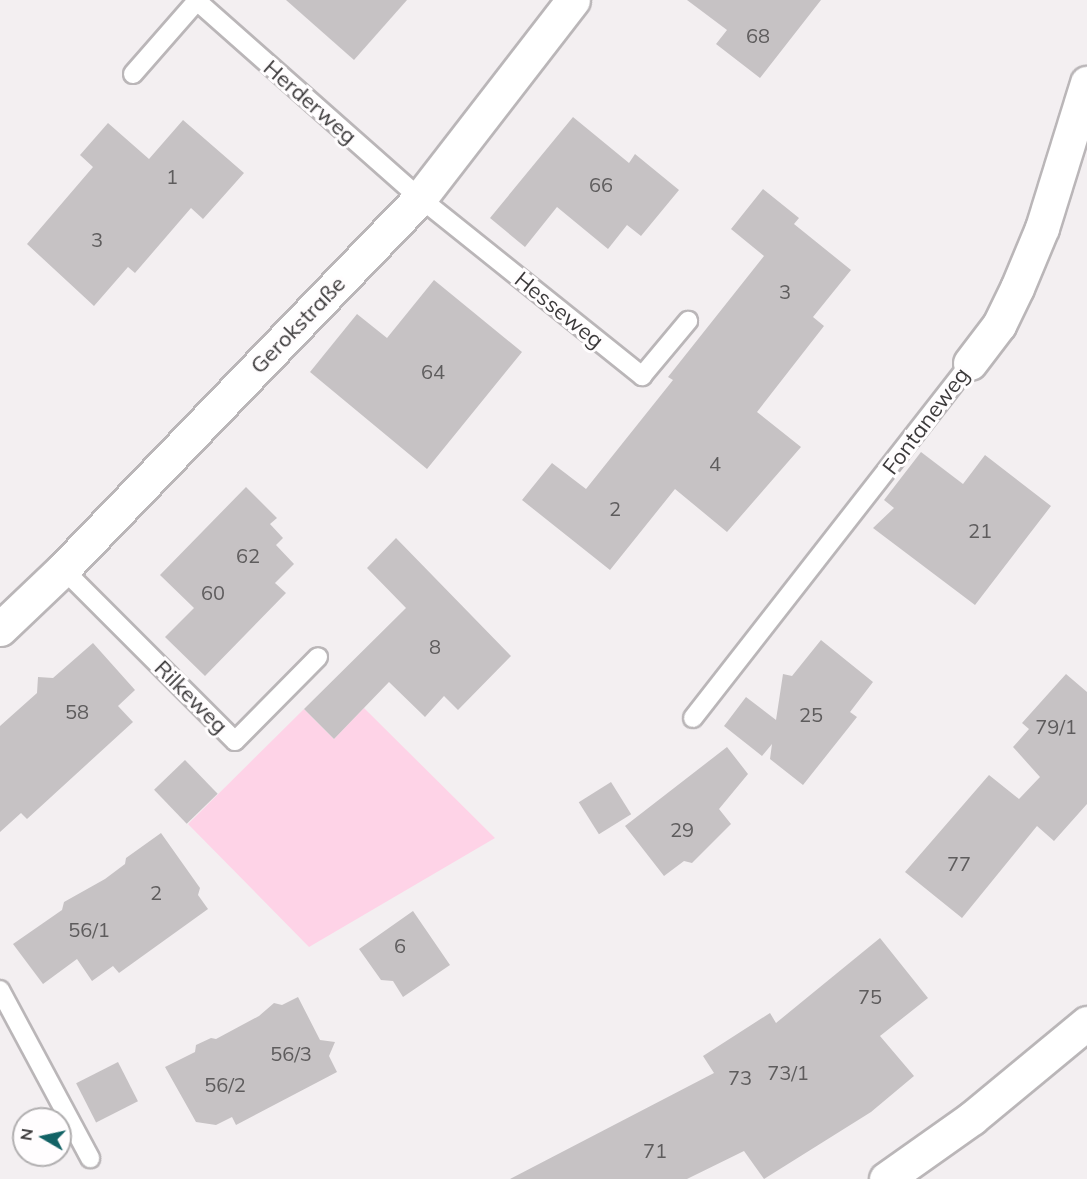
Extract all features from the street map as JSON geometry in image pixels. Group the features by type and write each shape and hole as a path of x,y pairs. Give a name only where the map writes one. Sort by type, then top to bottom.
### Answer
{"street":[{"name":"Gerokstraße","path":"0,629 63,569 420,198 573,0"},
{"name":"Fontaneweg","path":"970,363 999,325 1017,288 1041,228 1087,83"},
{"path":"886,1179 972,1118 1087,1023"}],"lane":[{"name":"Herderweg","path":"132,74 197,1 203,3 420,198"},
{"name":"Hesseweg","path":"420,198 642,376 688,321"},
{"name":"Fontaneweg","path":"693,718 970,363"},
{"name":"Rilkeweg","path":"63,569 235,741 318,657"},
{"path":"0,990 90,1158"}],"shaded area":[{"path":"364,708 495,838 309,947 188,824 304,709 334,739"}],"building":[{"path":"286,0 407,0 354,60"},
{"path":"687,0 821,0 760,78 716,44 727,30"},
{"path":"573,117 629,163 635,154 679,190 641,236 627,225 608,249 557,207 525,247 490,218"},
{"path":"183,120 244,173 203,219 191,208 135,273 128,267 94,306 27,244 93,167 80,155 108,123 149,159"},
{"path":"763,189 799,218 794,224 851,270 813,317 824,326 757,412 801,447 727,532 675,489 610,570 522,500 552,463 586,489 673,380 668,377 764,256 731,229"},
{"path":"434,280 522,352 427,469 310,372 357,314 387,338"},
{"path":"921,452 963,484 985,455 1051,506 975,605 873,528 894,508 884,500"},
{"path":"246,487 277,518 270,524 283,538 276,545 294,564 275,583 286,593 205,676 165,637 194,608 160,575"},
{"path":"396,538 511,656 458,710 444,696 425,717 389,682 334,739 304,709 406,608 367,568"},
{"path":"821,640 873,682 850,712 857,717 803,785 770,759 772,744 762,756 724,726 746,697 776,720 783,674 792,676"},
{"path":"93,643 135,690 118,706 133,722 27,819 21,813 0,832 0,726 37,693 38,677 53,678"},
{"path":"1066,674 1087,692 1087,804 1054,841 1037,826 962,918 905,872 989,775 1019,799 1040,777 1013,747 1029,729 1022,723"},
{"path":"727,747 748,774 719,809 731,824 692,863 684,861 664,876 625,826"},
{"path":"185,760 218,794 187,824 154,790"},
{"path":"611,782 631,814 599,834 579,802"},
{"path":"161,833 200,888 198,895 208,909 119,973 113,966 92,981 77,959 43,984 13,944 62,910 64,902 105,879 125,864 126,858"},
{"path":"413,911 450,965 403,997 393,981 381,980 359,949"},
{"path":"880,938 928,998 880,1036 914,1076 871,1112 764,1179 744,1151 687,1179 510,1179 714,1073 703,1056 770,1013 776,1023"},
{"path":"298,997 320,1040 335,1042 329,1056 337,1072 236,1125 232,1117 216,1125 196,1122 165,1067 195,1052 196,1045 211,1038 216,1039 259,1016 274,1003 282,1005"},
{"path":"118,1062 138,1101 96,1123 76,1083"}]}
